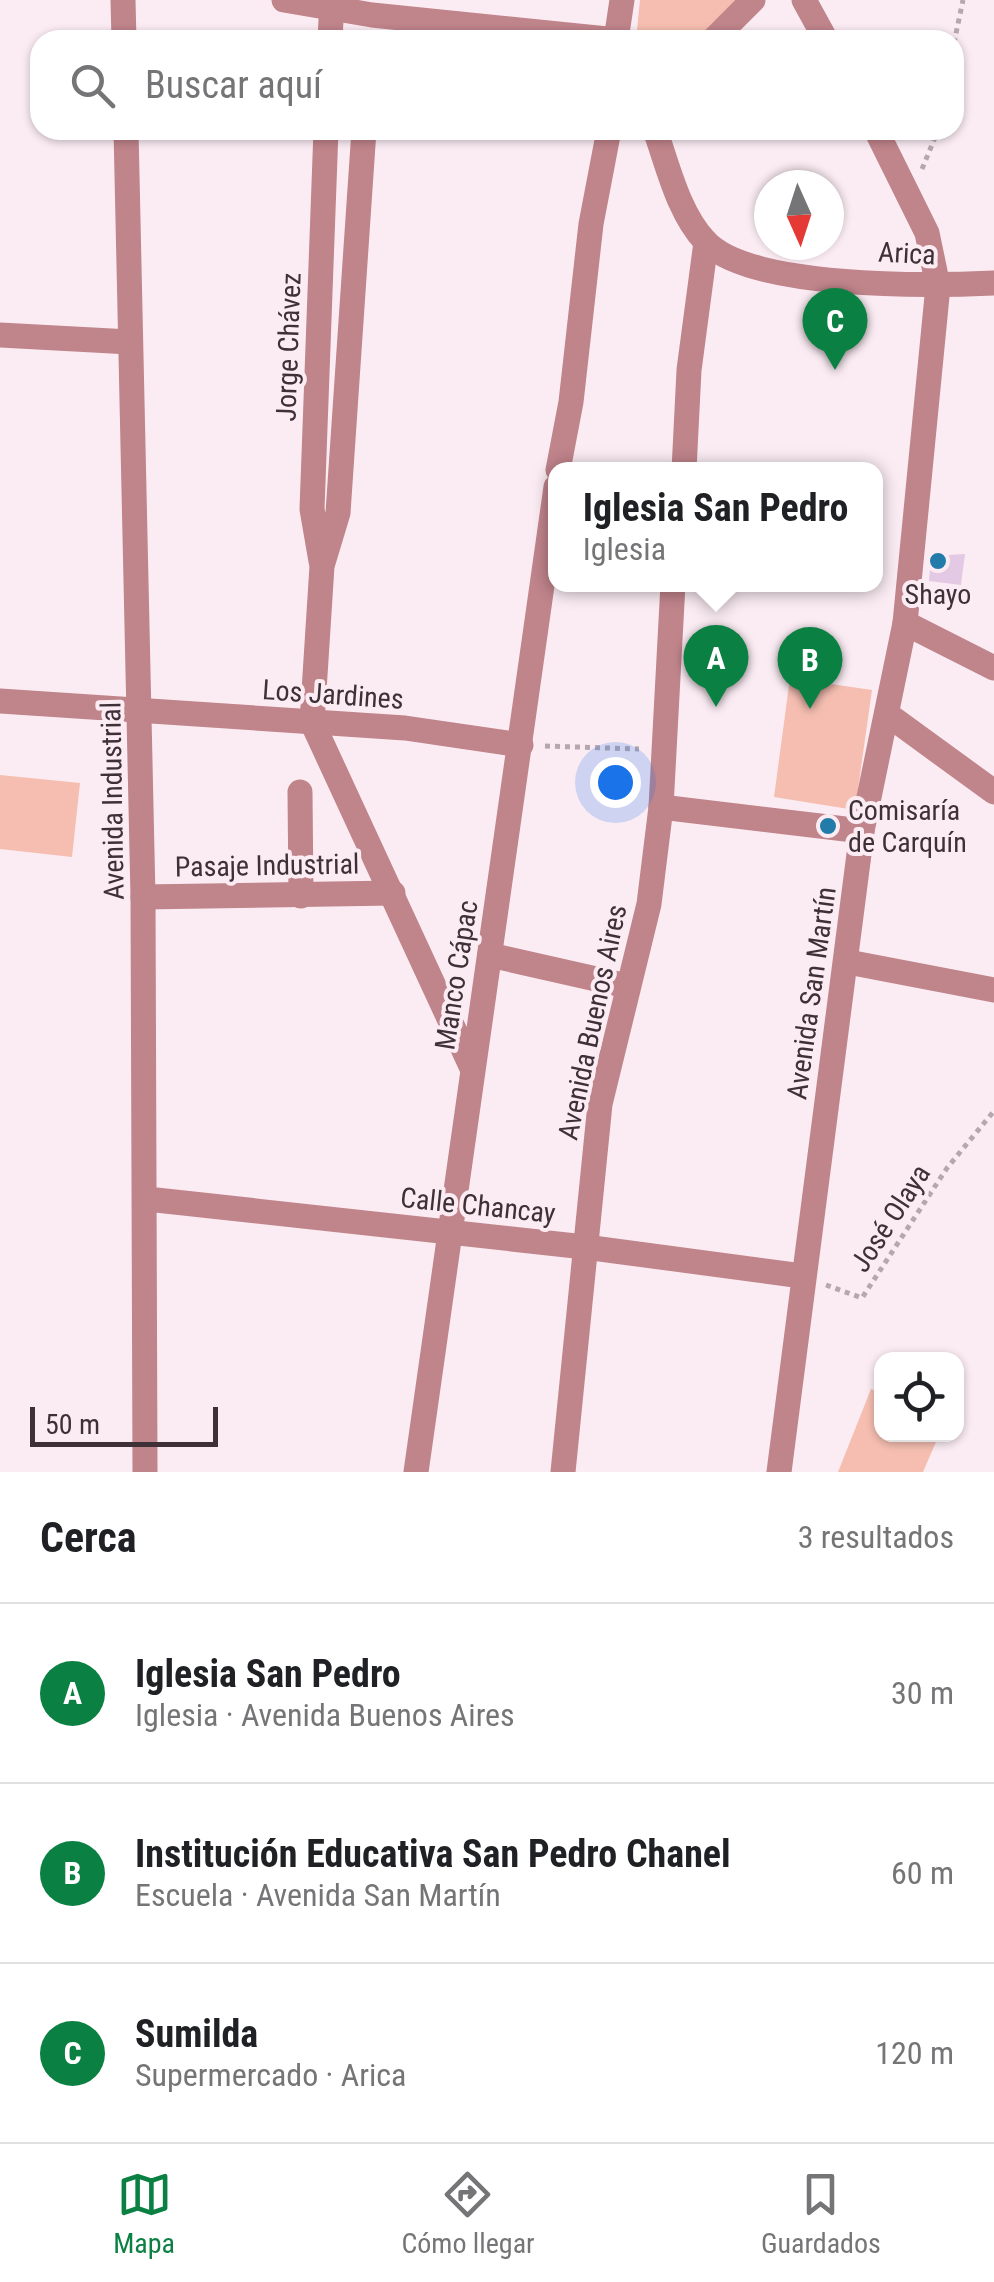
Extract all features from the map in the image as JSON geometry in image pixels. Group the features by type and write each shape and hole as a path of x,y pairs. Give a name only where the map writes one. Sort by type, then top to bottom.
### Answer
{"street":[{"path":"124,0 124,30"},
{"path":"284,0 332,3 371,28 416,30"},
{"path":"617,30 622,0"},
{"path":"723,30 752,0"},
{"path":"804,0 820,30"},
{"path":"331,30 332,3"},
{"name":"Avenida Industrial","path":"126,140 143,897 145,1472"},
{"name":"Jorge Chávez","path":"322,566 312,509 326,140"},
{"path":"363,140 338,513 322,566 312,722 472,1066"},
{"path":"560,462 571,402 590,224 607,140"},
{"path":"658,140 688,216 706,242 689,370 684,462"},
{"name":"Avenida San Martín","path":"779,1472 802,1276 848,962 862,830 905,623 938,286 928,233 881,140"},
{"name":"Arica","path":"706,242 738,266 795,275 938,286 994,283"},
{"path":"0,335 130,342"},
{"name":"Manco Cápac","path":"416,1472 548,548"},
{"name":"Avenida Buenos Aires","path":"563,1472 600,1104 649,904 661,807 672,592"},
{"path":"905,623 994,668"},
{"name":"Los Jardines","path":"0,701 405,728 522,745"},
{"path":"887,714 994,792"},
{"path":"300,792 301,896"},
{"path":"661,807 862,830"},
{"name":"Pasaje Industrial","path":"143,897 393,893"},
{"path":"490,955 627,986"},
{"path":"848,962 994,990"},
{"name":"Calle Chancay","path":"146,1199 585,1247 802,1276"}],"path":[{"path":"956,30 962,0"},
{"path":"911,194 934,140"},
{"path":"522,745 662,750"},
{"name":"José Olaya","path":"802,1276 862,1298 947,1168 994,1111"}],"shaded area":[{"path":"640,0 759,0 730,30 637,30"},
{"path":"790,678 872,690 855,810 774,797"},
{"path":"0,775 80,783 72,857 0,849"},
{"path":"871,1389 874,1442 936,1442 923,1472 838,1472"}],"building":[{"path":"965,554 961,585 929,581 931,556"}],"place":[{"name":"Sumilda","path":"835,370"},
{"name":"Shayo","path":"938,561"},
{"name":"Iglesia San Pedro","path":"716,707"},
{"name":"Institución Educativa San Pedro Chanel","path":"810,709"},
{"name":"Comisaría de Carquín","path":"828,826"}]}
